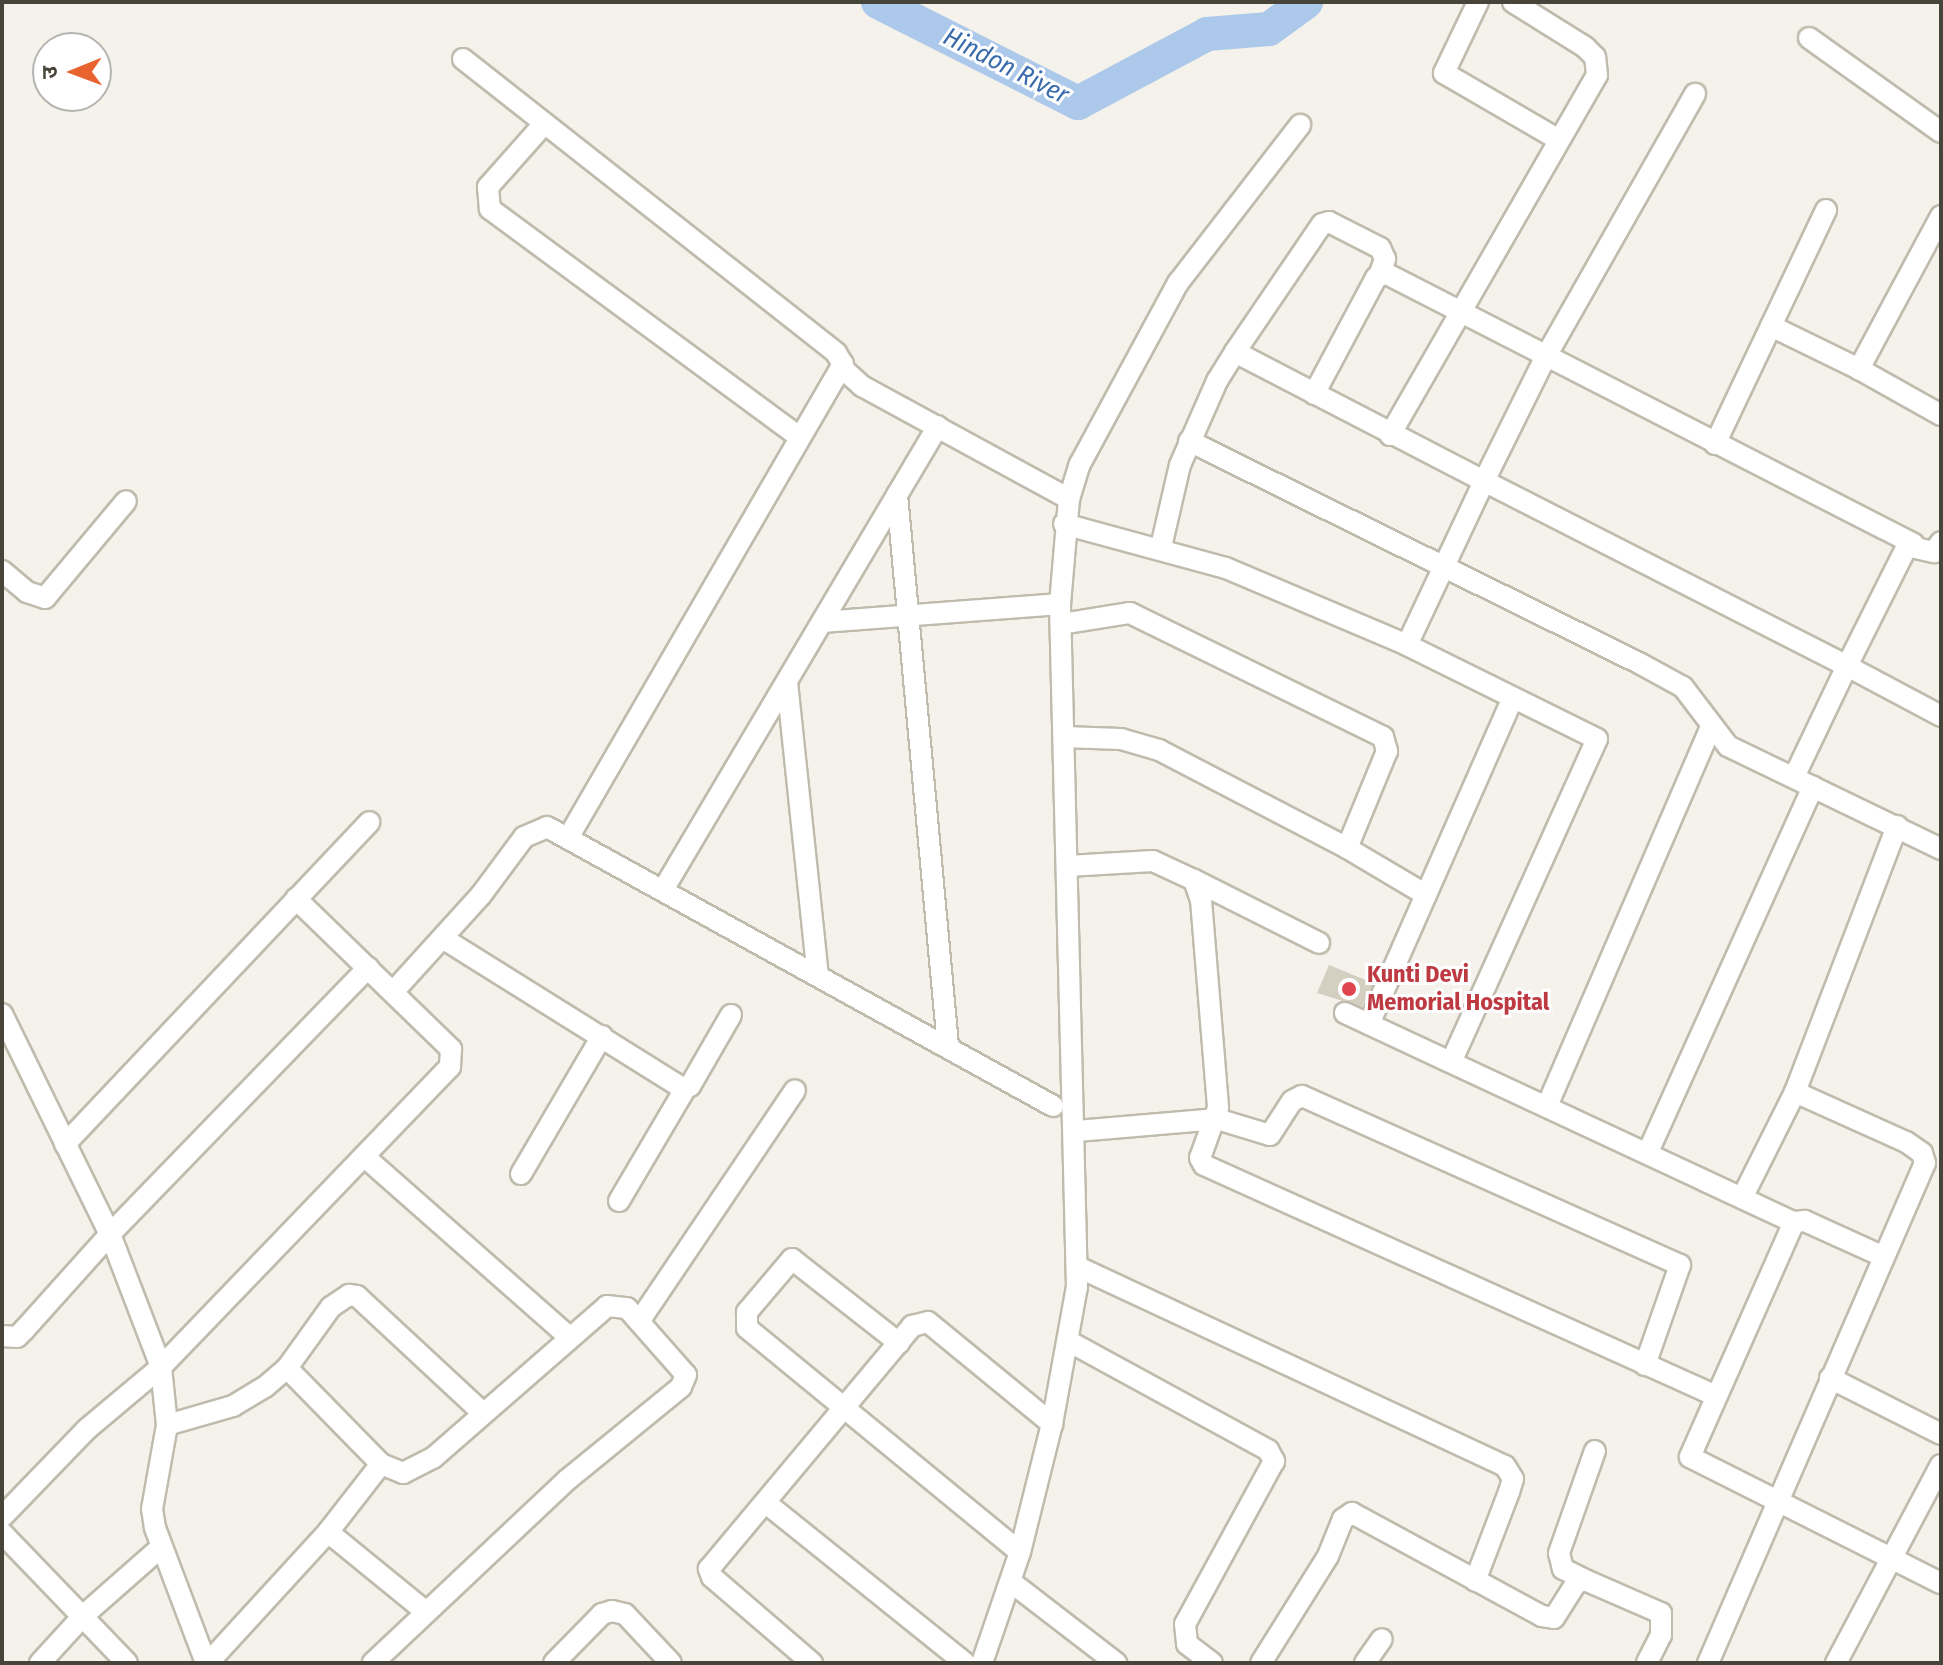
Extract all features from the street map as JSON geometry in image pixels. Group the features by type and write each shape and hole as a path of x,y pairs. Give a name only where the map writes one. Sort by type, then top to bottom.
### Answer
{"street":[{"path":"1478,2 1444,73 1559,140"},
{"path":"1390,435 1458,311 1597,75 1595,57 1513,2"},
{"path":"1809,38 1941,132"},
{"path":"463,59 836,353 842,368 862,386 1069,499"},
{"path":"1407,645 1545,358 1695,94"},
{"path":"543,125 488,187 490,209 799,437"},
{"path":"982,1663 1020,1552 1052,1424 1070,1342 1078,1267 1077,1131 1060,614 1064,524 1069,499 1080,464 1178,283 1300,125"},
{"path":"1715,444 1826,210"},
{"path":"1859,369 1941,216"},
{"path":"1161,547 1171,490 1189,441 1235,352 1322,224 1329,222 1380,248 1385,259 1314,394"},
{"path":"1380,273 1914,544 1939,550"},
{"path":"1771,326 1859,369 1941,415"},
{"path":"1235,352 1390,435 1941,716"},
{"path":"568,838 842,368"},
{"path":"663,890 938,426"},
{"path":"1189,441 1683,687 1728,746 1941,849"},
{"path":"897,495 948,1046"},
{"path":"2,571 27,592 45,598 126,501"},
{"path":"1064,524 1161,547 1407,645 1590,732 1596,749 1451,1062"},
{"path":"1794,777 1903,552 1914,544"},
{"path":"822,622 908,615 1130,613 1383,737 1387,751 1347,848"},
{"path":"787,682 818,975"},
{"path":"1369,1024 1513,698"},
{"path":"1547,1106 1711,727"},
{"path":"1064,737 1121,739 1159,750 1347,848 1426,895"},
{"path":"1648,1152 1813,786"},
{"path":"65,1144 369,822"},
{"path":"1743,1196 1795,1092 1897,826"},
{"path":"393,992 444,939 533,829 547,827 1053,1106"},
{"path":"1068,866 1153,861 1319,943"},
{"path":"1194,880 1201,900 1217,1119 1202,1150 1204,1165 1714,1395"},
{"path":"2,1517 112,1405 161,1367 365,1157 452,1061 451,1049 296,899"},
{"path":"444,939 685,1089"},
{"path":"5,1340 24,1330 110,1234 368,968"},
{"path":"1345,1013 1794,1222 1805,1221 1882,1256"},
{"path":"2,1014 110,1234 161,1367 167,1425 152,1509 161,1547 207,1663 328,1532 381,1464"},
{"path":"619,1201 731,1015"},
{"path":"521,1174 602,1036"},
{"path":"640,1320 795,1090"},
{"path":"1708,1663 1882,1256 1925,1163 1922,1153 1795,1092"},
{"path":"1077,1131 1217,1119 1270,1135 1292,1101 1302,1096 1680,1265 1645,1365"},
{"path":"365,1157 569,1337"},
{"path":"1794,1222 1714,1395 1690,1457 1696,1464 1779,1500 1941,1583"},
{"path":"899,1343 792,1259 747,1312 747,1328 844,1413 1020,1552"},
{"path":"1078,1267 1505,1466 1513,1479 1475,1581"},
{"path":"167,1425 233,1406 287,1368 331,1307 349,1295 357,1296 483,1413"},
{"path":"287,1368 381,1464 403,1473 412,1471 483,1413 598,1311 616,1304 640,1320 684,1368 681,1387 567,1480 373,1663"},
{"path":"812,1663 710,1574 712,1562 844,1413 919,1321 928,1322 1052,1424"},
{"path":"1070,1342 1268,1450 1274,1461 1185,1624 1187,1644 1199,1659"},
{"path":"1830,1378 1941,1434"},
{"path":"1595,1451 1559,1553 1563,1569 1661,1613 1661,1635 1647,1663"},
{"path":"1836,1663 1941,1465"},
{"path":"766,1503 965,1663"},
{"path":"1261,1663 1328,1556 1343,1519 1352,1513 1475,1581 1554,1618 1576,1583 1585,1580"},
{"path":"328,1532 425,1611"},
{"path":"2,1533 127,1663"},
{"path":"40,1663 84,1615 161,1547"},
{"path":"1011,1582 1116,1663"},
{"path":"554,1663 602,1614 612,1611 625,1614 671,1663"}],"building":[{"path":"1329,965 1373,983 1362,1007 1317,993"}],"waterway":[{"name":"Hindon River","path":"878,2 1078,103 1207,34 1269,29 1306,2"}],"place":[{"name":"Kunti Devi Memorial Hospital","path":"1349,989"}]}
